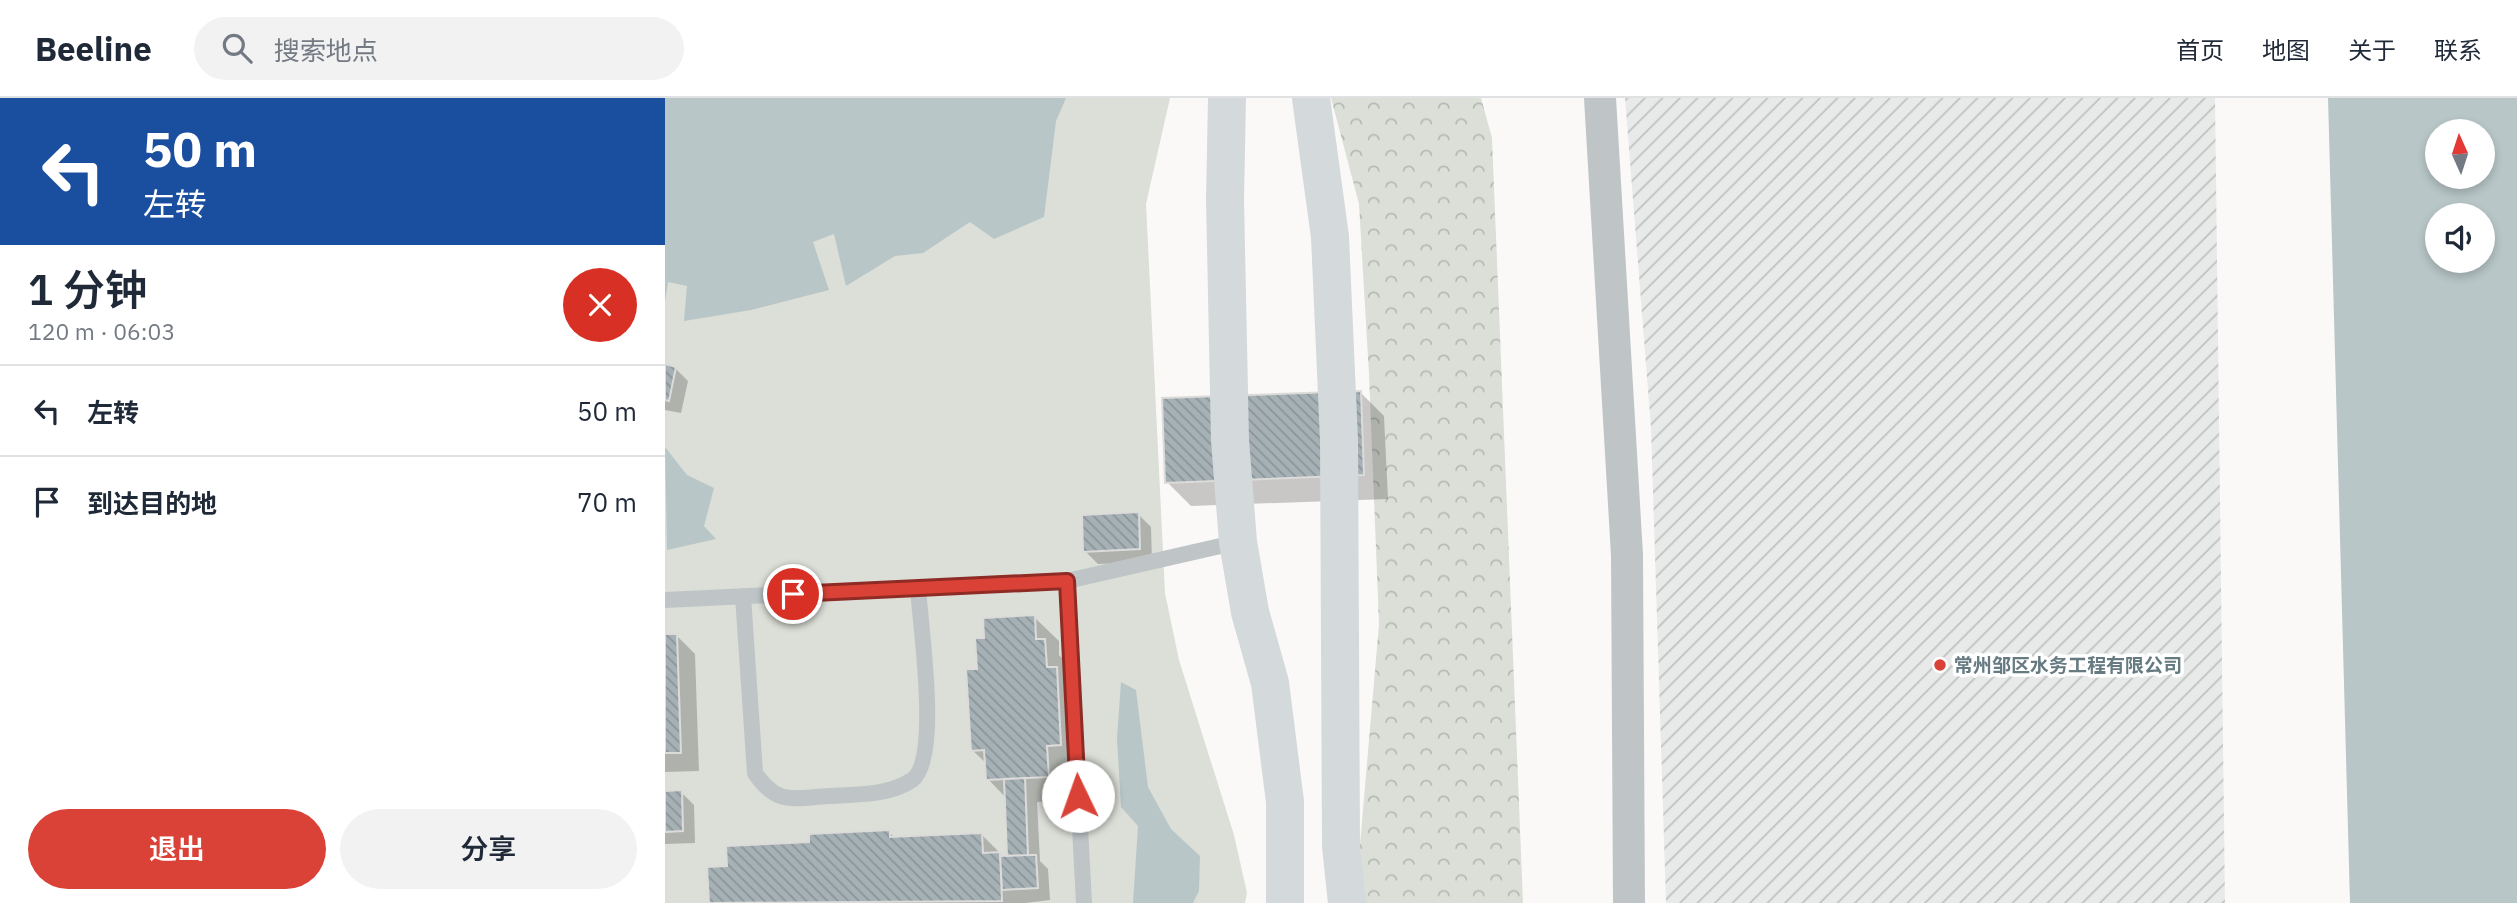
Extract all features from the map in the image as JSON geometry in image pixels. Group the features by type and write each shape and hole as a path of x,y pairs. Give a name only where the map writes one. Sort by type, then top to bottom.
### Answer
{"highway":[{"path":"1227,98 1225,199 1230,427 1238,542 1250,612 1270,683 1285,802 1285,903"},
{"path":"1311,98 1331,250 1339,440 1341,846 1347,903"},
{"path":"1319,903 1339,676"},
{"path":"1261,903 1285,802"}],"street":[{"path":"1599,98 1627,555 1629,903"}],"lane":[{"path":"665,600 1067,581 1238,542"},
{"path":"1067,581 1084,903"},
{"path":"743,596 755,773 765,788 781,799 891,791 914,779 925,762 928,734 918,588"}],"shaded area":[{"path":"665,98 1066,98 1056,121 1044,217 994,239 970,222 923,253 895,256 846,286 834,234 813,242 829,290 751,310 684,321 687,286 668,282 665,302"},
{"name":"常州邹区水务工程有限公司","path":"1625,98 2215,98 2225,903 1666,903 1651,428"},
{"path":"2328,98 2517,98 2517,903 2350,903"},
{"path":"665,447 687,475 714,488 704,526 716,539 667,550"},
{"path":"1121,682 1136,690 1148,787 1171,829 1200,856 1199,891 1193,903 1133,903 1138,826 1121,807 1117,738"}],"green space":[{"path":"665,98 1170,98 1146,204 1165,593 1179,660 1234,835 1247,893 1245,903 665,903"},
{"path":"1331,98 1481,98 1492,138 1523,903 1364,903 1359,856 1379,624 1369,374 1359,204"}],"building":[{"path":"665,364 676,367 669,401 665,400"},
{"path":"1361,391 1364,475 1165,483 1162,398"},
{"path":"1139,512 1140,549 1083,552 1082,515"},
{"path":"1035,615 1036,639 1045,639 1047,667 1057,667 1061,745 1047,746 1049,777 986,780 984,750 971,751 966,669 977,669 975,638 984,638 983,618"},
{"path":"665,634 677,634 681,753 665,753"},
{"path":"1025,778 1028,855 1007,856 1004,779"},
{"path":"682,790 683,831 665,832 665,791"},
{"path":"890,830 890,837 982,833 983,853 1000,852 1002,901 709,903 707,867 727,866 726,846 809,842 809,834"},
{"path":"1036,855 1038,888 1002,890 1000,856"}],"place":[{"name":"常州邹区水务工程有限公司","path":"1940,665"}],"route":[{"path":"793,594 1067,581 1078,796"}]}
